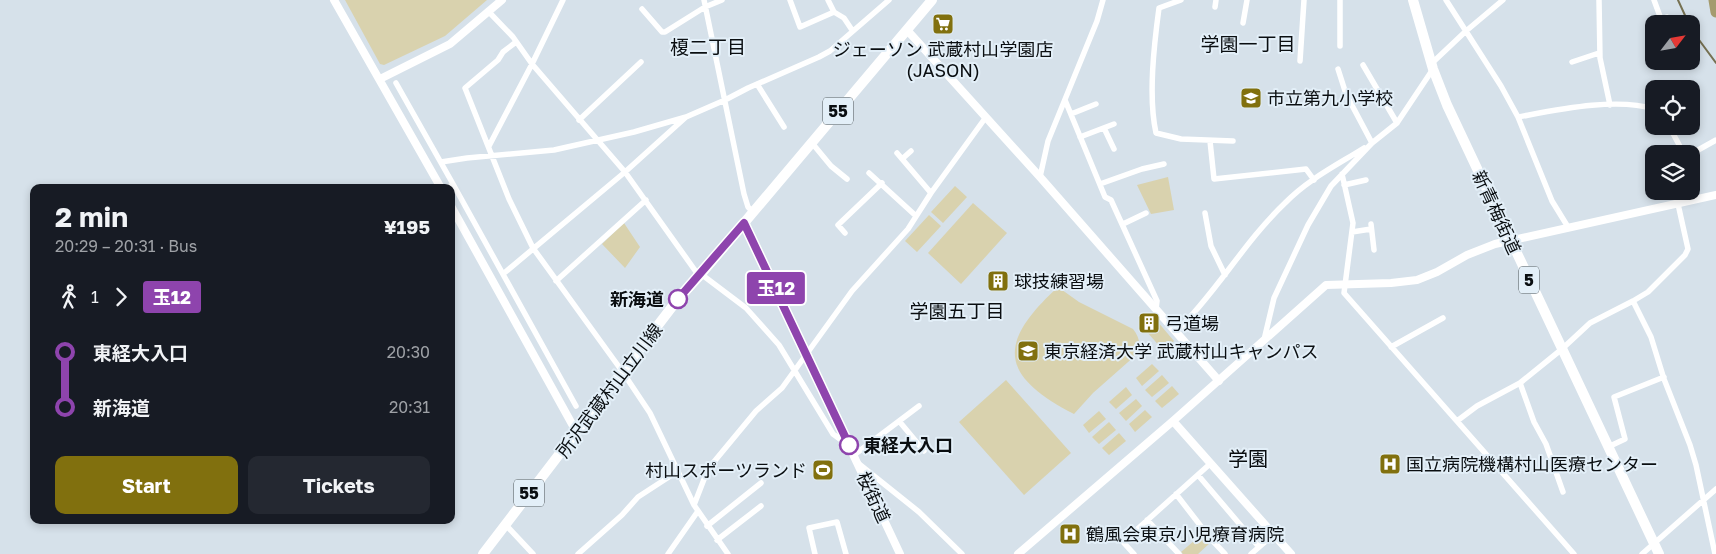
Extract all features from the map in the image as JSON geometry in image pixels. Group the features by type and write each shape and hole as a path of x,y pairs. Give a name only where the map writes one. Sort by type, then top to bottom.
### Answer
{"main road":[{"name":"所沢武蔵村山立川線","path":"483,554 678,299 932,0"},
{"name":"新青梅街道","path":"1413,0 1432,67 1447,105 1659,554"}],"street":[{"path":"334,0 439,184"},
{"path":"380,79 456,40 502,0"},
{"path":"489,146 563,0"},
{"path":"642,9 662,32 665,32 704,3 722,0"},
{"path":"790,0 800,27 834,12"},
{"path":"828,0 834,12 844,18 852,30"},
{"path":"441,162 554,150 598,141 686,117 819,58 830,51 852,30 889,0"},
{"path":"1040,177 1048,141 1097,21 1103,0"},
{"path":"1181,0 1159,8 1154,45 1153,118 1156,133 1181,139 1233,141"},
{"path":"1215,7 1216,0"},
{"path":"1242,23 1247,0"},
{"path":"1300,61 1304,0"},
{"path":"1340,0 1340,46"},
{"path":"1446,0 1501,86 1518,117 1552,201 1568,227"},
{"path":"1176,332 1194,314 1264,224 1286,202 1314,180 1372,143 1397,123 1432,67 1466,30 1503,0"},
{"path":"1599,0 1599,53 1610,104"},
{"path":"1654,0 1662,15"},
{"path":"704,3 744,194 748,207 753,212"},
{"path":"488,11 625,172 700,275 746,308 778,345 833,434 850,447"},
{"path":"908,30 1218,380"},
{"path":"516,42 465,88 509,199 533,248 650,413 694,505 728,554"},
{"path":"1572,62 1599,53"},
{"path":"579,120 641,62"},
{"path":"1363,65 1397,123"},
{"path":"1338,69 1346,94 1372,143"},
{"path":"396,83 441,162 449,184"},
{"path":"757,84 784,127"},
{"path":"1065,100 1105,197 1111,200 1123,224 1157,302 1156,309"},
{"path":"1071,114 1096,104"},
{"path":"1518,117 1610,104 1645,108"},
{"path":"503,274 625,172 686,117"},
{"path":"694,505 708,469 756,411 782,388 793,370 852,291 908,229 931,193 986,117"},
{"path":"1080,137 1114,124"},
{"path":"1104,128 1114,150"},
{"path":"1700,149 1716,140"},
{"path":"1210,141 1214,179 1306,170 1314,180"},
{"path":"812,143 831,166 846,179"},
{"path":"1264,340 1274,298 1308,225 1330,186 1372,143"},
{"path":"902,159 911,151"},
{"path":"897,153 931,193"},
{"path":"1100,184 1142,169 1164,164"},
{"path":"869,173 916,216"},
{"path":"1342,174 1353,223 1344,293 1574,554"},
{"path":"1344,185 1366,180"},
{"path":"845,233 838,225 882,183"},
{"path":"455,194 503,274 576,406"},
{"path":"1018,554 1173,421 1326,285 1391,283 1417,280 1429,276 1467,255 1510,240 1716,195"},
{"path":"556,281 646,200"},
{"path":"1457,421 1477,406 1520,383 1562,349 1590,323 1633,302 1648,292 1685,255 1688,249 1678,200"},
{"path":"455,213 577,433"},
{"path":"1123,224 1146,213"},
{"path":"1205,213 1211,246 1225,275"},
{"name":"桜街道","path":"744,223 900,554"},
{"path":"1352,232 1371,226 1374,250"},
{"path":"1633,302 1650,336 1690,445 1715,554"},
{"path":"1391,347 1443,318"},
{"path":"530,348 540,341"},
{"path":"1608,447 1625,438 1614,397 1664,377"},
{"path":"1520,383 1534,422 1546,444 1563,492"},
{"path":"919,406 856,459 919,512 962,554"},
{"path":"899,421 924,451"},
{"path":"1173,421 1291,554"},
{"path":"1134,554 1123,542 1211,464"},
{"path":"578,554 622,515 638,497 678,471"},
{"path":"1198,475 1259,547"},
{"path":"707,526 761,483"},
{"path":"1642,554 1716,490"},
{"path":"1176,494 1225,554"},
{"path":"718,540 762,506"},
{"path":"668,554 698,511"},
{"path":"1147,520 1180,554"},
{"path":"816,554 809,528 837,522 846,554"},
{"path":"505,524 533,554"},
{"path":"1251,554 1274,534"}],"shaded area":[{"path":"345,0 487,0 445,36 384,65 380,64"},
{"path":"1168,177 1174,210 1151,214 1137,185"},
{"path":"955,186 967,197 943,223 931,212"},
{"path":"973,203 1007,233 961,284 928,253"},
{"path":"929,215 941,226 917,252 905,241"},
{"path":"624,223 640,247 625,268 602,244"},
{"path":"1058,287 1079,302 1133,329 1139,342 1136,355 1093,393 1074,414 1049,400 1031,385 1020,371 1015,356 1017,341 1024,325 1038,307"},
{"path":"1157,321 1174,341 1163,350 1146,331"},
{"path":"1152,364 1159,371 1142,386 1136,378"},
{"path":"1162,375 1169,383 1152,397 1145,390"},
{"path":"1006,380 1071,453 1024,495 959,422"},
{"path":"1172,386 1179,394 1162,408 1155,401"},
{"path":"1126,387 1132,395 1116,409 1109,402"},
{"path":"1136,399 1142,406 1126,421 1119,413"},
{"path":"1145,410 1152,417 1135,432 1129,424"},
{"path":"1099,411 1106,419 1089,433 1083,425"},
{"path":"1109,422 1116,430 1099,444 1092,437"},
{"path":"1119,433 1126,441 1109,455 1102,448"},
{"path":"1202,534 1210,543 1198,554 1183,554 1181,552"}],"waterway":[{"path":"1678,0 1685,15"},
{"path":"1714,0 1716,12"},
{"path":"1700,41 1716,63"}],"bus line":[{"name":"玉12","path":"678,299 744,223 849,445"}],"place":[{"name":"ジェーソン 武蔵村山学園店 (JASON)","path":"943,24"},
{"name":"市立第九小学校","path":"1251,98"},
{"name":"球技練習場","path":"998,281"},
{"name":"新海道","path":"678,299"},
{"name":"弓道場","path":"1149,323"},
{"name":"東京経済大学 武蔵村山キャンパス","path":"1028,351"},
{"name":"東経大入口","path":"849,445"},
{"name":"国立病院機構村山医療センター","path":"1390,464"},
{"name":"村山スポーツランド","path":"823,470"},
{"name":"鶴風会東京小児療育病院","path":"1070,534"}],"district":[{"name":"学園一丁目","path":"1248,43"},
{"name":"榎二丁目","path":"708,46"},
{"name":"学園五丁目","path":"957,310"},
{"name":"学園","path":"1248,458"}]}
